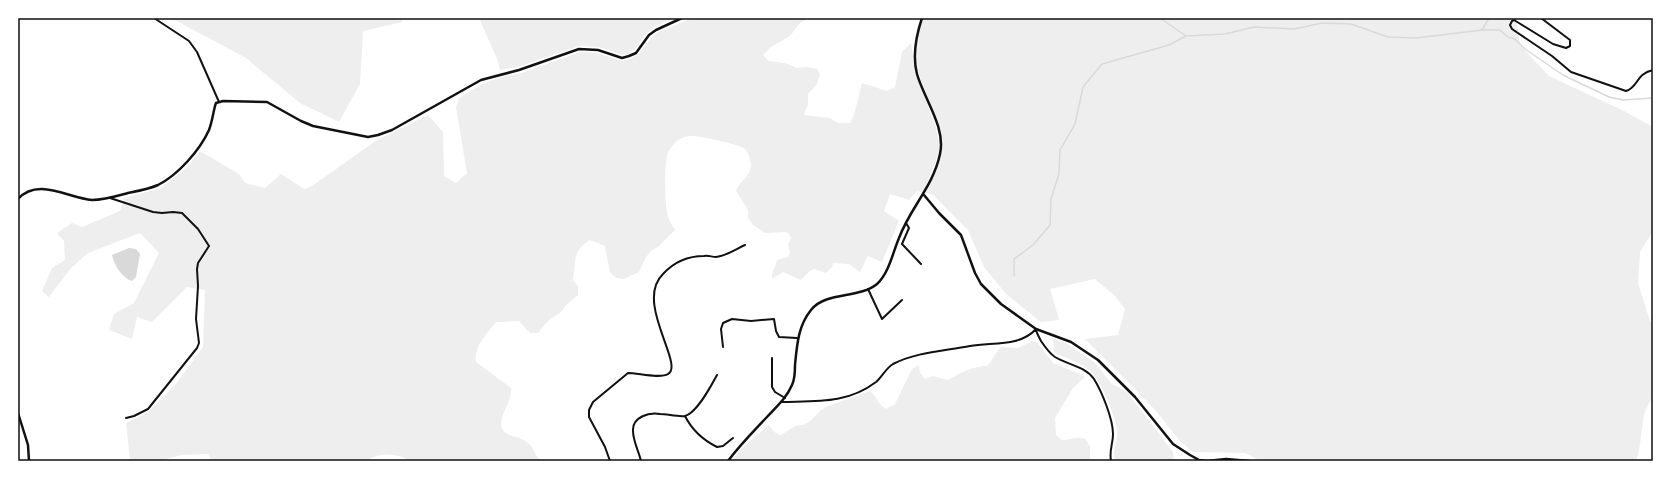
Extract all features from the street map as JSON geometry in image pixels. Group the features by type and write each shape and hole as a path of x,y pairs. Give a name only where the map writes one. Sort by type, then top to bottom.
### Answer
{"street":[{"path":"154,18 189,41 197,52 219,102"},
{"path":"18,199 31,189 42,189 93,200 157,185 179,170 201,145 209,130 215,106 219,102 267,102 313,126 368,137 392,130 481,80 519,70 579,49 598,50 622,58 629,56 636,52 656,30 682,18"},
{"path":"728,461 740,446 782,402 793,384 797,338 811,310 823,301 868,289 877,284 887,270 906,223 931,182 940,153 940,137 917,74 914,60 916,36 922,18"},
{"path":"1541,18 1570,40 1570,46 1566,48 1553,44 1514,20 1510,25 1512,29 1552,56 1571,72 1626,91 1632,88 1641,75 1653,70"},
{"path":"924,195 939,213 961,235 975,273 981,284 1001,304 1036,328 1071,342 1098,360 1135,397 1173,444 1190,455 1199,460 1207,461 1226,459 1249,461"},
{"path":"108,197 152,212 182,213 198,229 209,246 198,263 197,269 198,286 196,319 199,342 197,348 148,409 126,418"},
{"path":"906,223 909,228 902,244 921,264"},
{"path":"610,461 605,447 589,417 589,410 593,402 628,373 658,376 668,375 672,370 670,356 654,310 655,288 662,275 674,264 686,258 706,255 718,257 745,245"},
{"path":"868,289 882,318 902,300"},
{"path":"723,347 721,328 723,323 732,319 751,321 774,319 776,331 779,337 797,338"},
{"path":"782,402 835,400 858,393 877,381 891,365 913,356 983,344 1009,343 1025,337 1032,333 1036,328"},
{"path":"1036,328 1037,334 1050,353 1072,363 1087,372 1093,378 1108,409 1112,427 1113,438 1109,453 1110,461"},
{"path":"772,358 772,387 775,392 785,398"},
{"path":"642,461 633,431 634,424 640,418 656,413 685,416 691,413 700,403 717,375"},
{"path":"18,413 28,445 29,461"},
{"path":"685,416 697,434 717,447 723,446 733,438"}],"shaded area":[{"path":"171,18 403,18 402,22 363,31 360,84 339,122 300,103 246,58"},
{"path":"479,18 675,18 655,27 647,33 634,50 628,54 622,55 599,47 579,46 518,67 500,70 497,59"},
{"path":"693,18 808,18 799,24 790,36 771,47 763,55 769,61 785,63 797,68 806,67 817,69 820,74 817,84 808,94 808,104 804,115 830,118 838,123 850,123 854,115 862,83 887,91 895,87 902,52 911,43 916,75 936,127 939,153 923,193 917,191 909,200 890,194 884,211 899,221 882,262 868,256 860,272 849,264 833,263 832,267 826,273 814,269 801,280 783,272 772,279 777,260 788,257 790,253 788,245 791,238 786,232 765,233 753,225 748,218 748,210 736,191 751,169 747,152 741,147 728,143 696,136 686,137 678,140 672,146 668,153 665,168 667,213 675,230 658,247 651,251 646,257 639,272 624,279 616,278 610,272 605,246 590,240 580,248 576,257 573,280 578,286 578,295 566,305 561,312 548,321 538,333 530,333 519,321 496,322 479,346 476,362 511,388 509,400 502,418 501,425 503,430 505,433 528,443 541,461 410,461 399,456 382,455 367,461 212,461 208,454 181,455 159,461 130,460 126,423 147,413 176,384 203,347 205,290 187,287 152,322 137,317 132,339 109,330 114,314 134,303 159,253 140,233 88,253 71,268 49,297 42,291 52,268 65,260 64,241 57,233 72,223 82,227 120,211 124,198 161,188 187,167 200,151 239,174 245,183 265,188 281,174 304,189 312,186 377,140 428,115 443,132 444,176 456,183 467,173 456,107 459,98 484,83 505,76 522,73 580,52 597,53 622,61 630,59 638,55 652,37 658,32"},
{"path":"924,18 1516,18 1520,45 1549,76 1624,111 1653,127 1653,231 1640,252 1638,283 1650,321 1653,323 1653,395 1644,414 1639,451 1636,461 1261,461 1245,453 1193,452 1180,441 1156,411 1085,339 1118,335 1125,309 1115,296 1095,279 1050,289 1059,320 1041,322 1007,295 984,267 968,230 933,195 926,193 936,172 942,143 941,134 920,77 915,54 916,38"},
{"path":"129,248 136,249 140,254 136,277 132,281 119,271 112,255"},
{"path":"1055,339 1066,343 1095,363 1112,384 1127,392 1173,452 1174,460 1181,461 1115,461 1114,452 1117,438 1116,424 1111,407 1103,390 1099,382 1089,370 1074,361 1056,354 1054,351 1053,340"},
{"path":"1032,341 1037,342 1053,363 1085,377 1073,388 1055,418 1056,435 1062,440 1076,438 1085,439 1090,446 1090,461 732,461 741,449 769,425 774,432 781,435 795,426 803,425 810,421 821,410 828,406 870,391 886,409 895,404 912,369 919,365 920,373 925,379 933,376 948,380 962,372 987,366 1001,347 1018,348"}],"waterway":[{"path":"1160,18 1186,36"},
{"path":"1482,30 1489,18"},
{"path":"1014,276 1014,259 1033,245 1050,225 1051,199 1059,174 1060,150 1075,124 1083,87 1102,64 1169,45 1186,36 1225,34 1254,27 1294,29 1322,23 1351,24 1388,37 1416,38 1482,30 1500,30 1508,37 1515,39 1525,49 1563,75 1609,97 1623,100 1653,98"}]}
